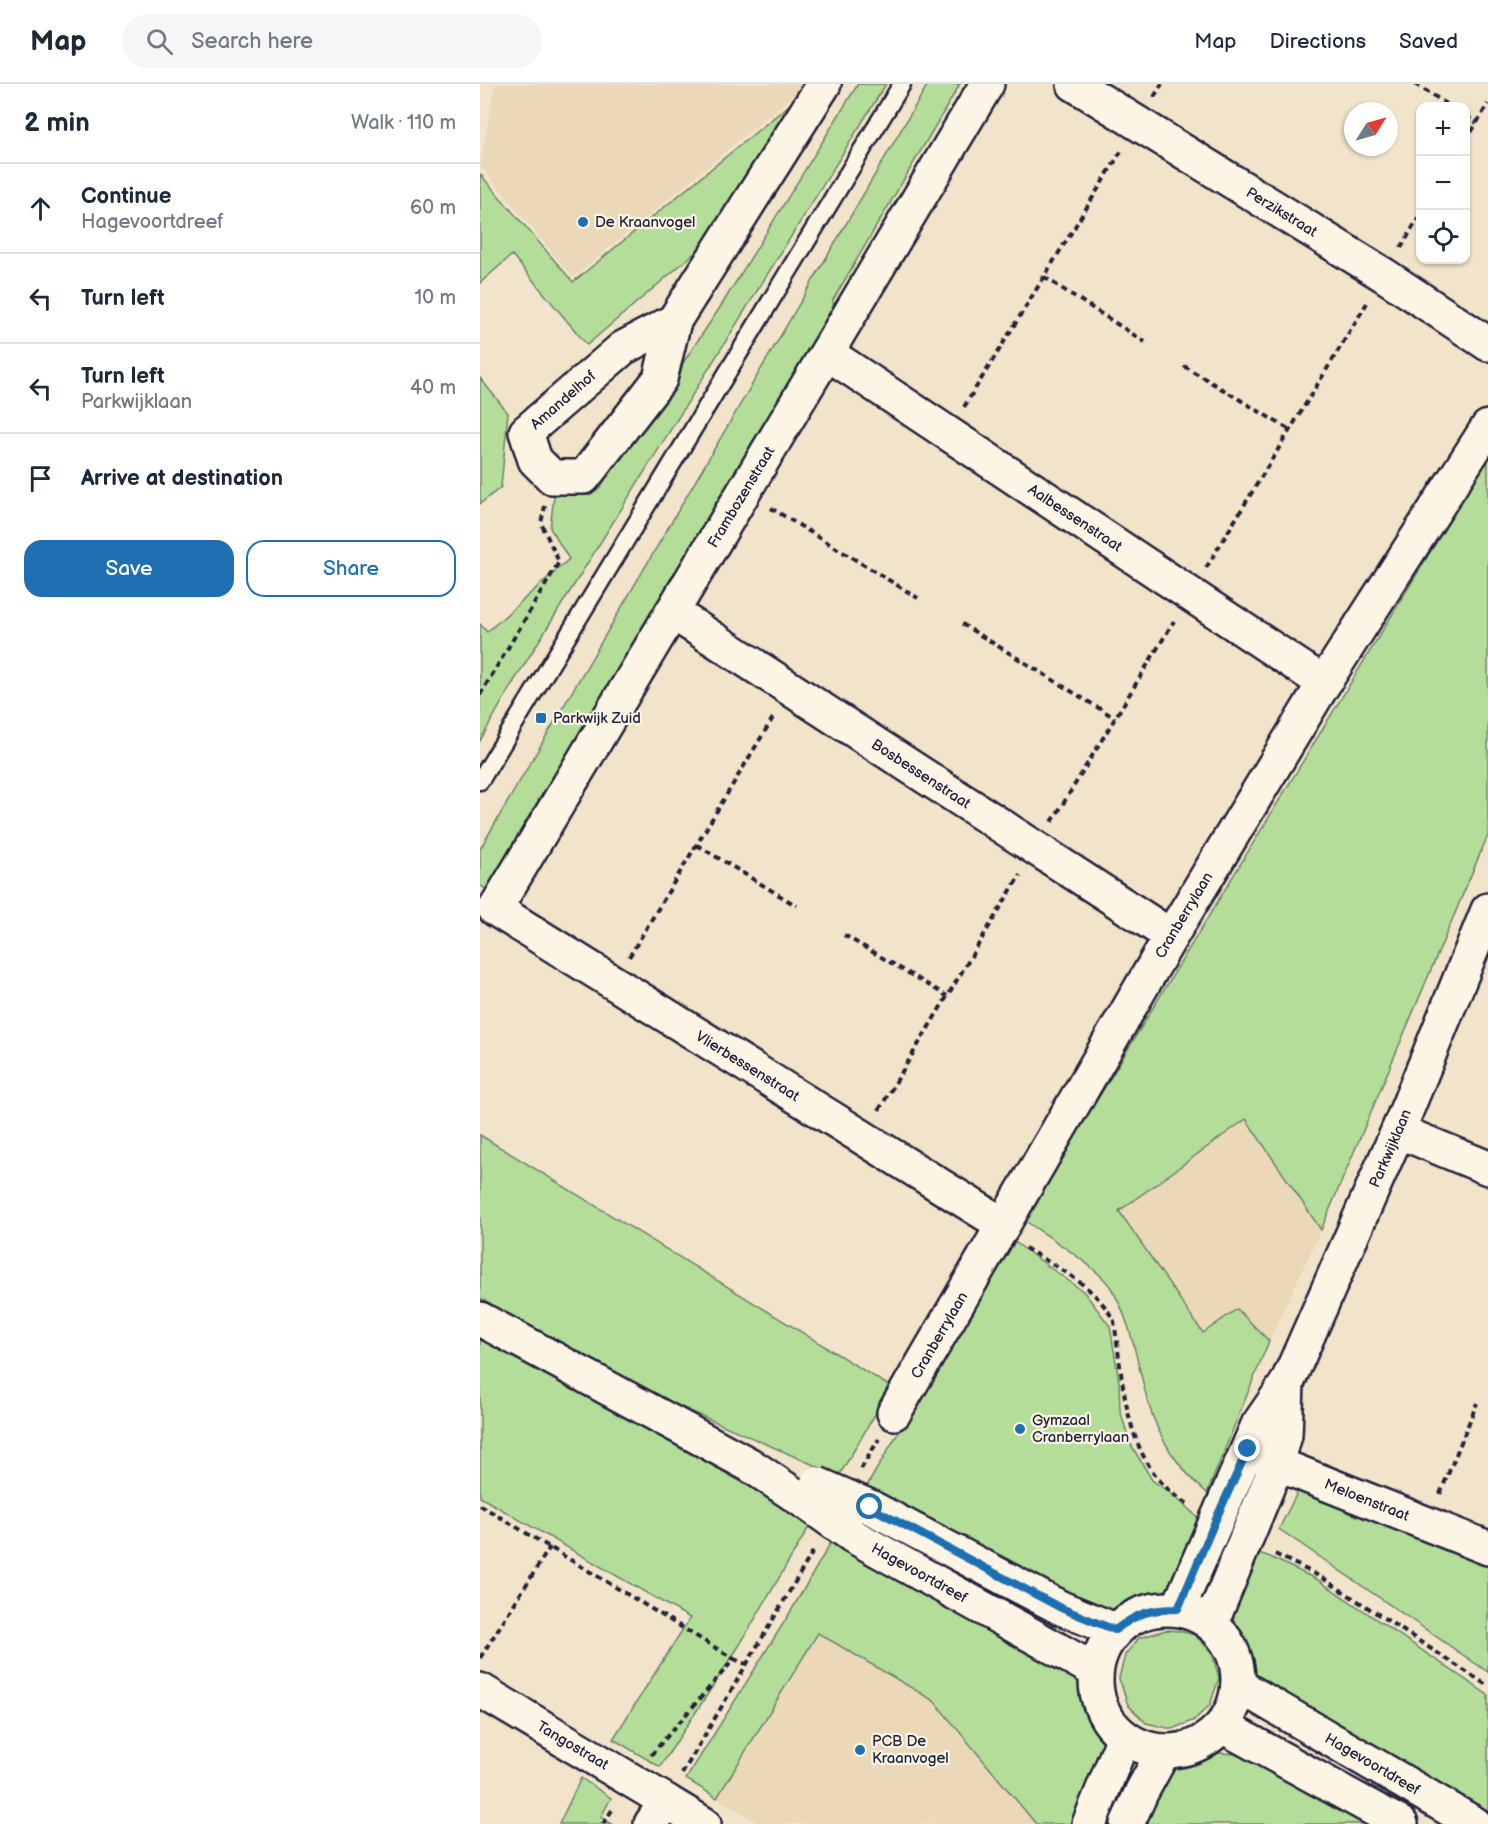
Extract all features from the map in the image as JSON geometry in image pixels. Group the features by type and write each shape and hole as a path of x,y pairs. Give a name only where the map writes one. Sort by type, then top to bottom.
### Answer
{"street":[{"name":"Amandelhof","path":"674,321 623,348 526,432 535,460 552,477 584,477 660,379 674,321 824,84"},
{"name":"Frambozenstraat","path":"495,909 987,84"},
{"name":"Perzikstraat","path":"1074,84 1384,275 1488,344"},
{"name":"Aalbessenstraat","path":"827,353 1324,682"},
{"name":"Cranberrylaan","path":"894,1413 1002,1224 1324,682 1488,427"},
{"name":"Bosbessenstraat","path":"672,612 1172,936"},
{"name":"Vlierbessenstraat","path":"495,909 1002,1224"},
{"name":"Parkwijklaan","path":"1178,1609 1258,1425 1287,1383 1398,1131 1488,910"},
{"path":"1398,1131 1488,1168"},
{"name":"Hagevoortdreef","path":"480,1319 750,1465 811,1493 870,1507 1061,1608 1115,1630"},
{"name":"Parkwijklaan","path":"1211,1624 1277,1464 1285,1435 1287,1383"},
{"name":"Meloenstraat","path":"1248,1449 1277,1464 1488,1548"},
{"name":"Hagevoortdreef","path":"811,1493 853,1536 1096,1671"},
{"path":"1155,1609 1178,1609 1195,1614 1211,1624 1227,1641 1236,1662 1238,1685 1233,1707 1222,1726 1210,1737 1196,1745 1180,1750 1164,1751 1143,1747 1124,1737 1107,1718 1097,1696 1096,1671 1102,1649 1115,1630 1134,1617 1155,1609"},
{"name":"Hagevoortdreef","path":"1238,1685 1475,1824"},
{"name":"Tangostraat","path":"480,1690 630,1780 659,1812 704,1824"},
{"path":"1222,1726 1401,1824"},
{"path":"1089,1824 1124,1737"},
{"path":"1127,1824 1164,1751"}],"lane":[{"path":"480,781 902,84"}],"path":[{"path":"948,433 1162,84"},
{"path":"1415,84 1444,102"},
{"path":"1470,134 1488,104"},
{"path":"1470,119 1477,123"},
{"path":"862,1137 1416,222"},
{"path":"1044,277 1145,342"},
{"path":"1184,366 1290,430"},
{"path":"480,695 559,562 542,523 552,477"},
{"path":"745,492 918,598"},
{"path":"962,624 1115,718"},
{"path":"613,983 790,689"},
{"path":"697,845 797,906"},
{"path":"844,935 947,996"},
{"path":"1428,1523 1477,1403"},
{"path":"480,1505 734,1659 746,1664"},
{"path":"480,1658 550,1547"},
{"path":"659,1812 778,1609"},
{"path":"603,1824 630,1780 734,1659"}],"shaded area":[{"name":"De Kraanvogel","path":"495,84 807,84 573,278 480,166"},
{"path":"1246,1119 1321,1230 1269,1341 1237,1309 1204,1334 1119,1211"},
{"name":"PCB De Kraanvogel","path":"818,1633 934,1701 1036,1824 760,1824 717,1798"}],"green space":[{"path":"858,84 886,84 511,686 480,741 480,624 487,632 569,559 550,528 555,488 600,487 721,306"},
{"path":"928,84 960,84 833,300 835,319 487,890 480,885 480,849"},
{"path":"794,101 718,233 587,345 512,255 480,283 480,174 573,282"},
{"path":"480,378 508,413 501,487 480,504"},
{"path":"1488,457 1488,835 1321,1230 1246,1119 1119,1211 1203,1333 1237,1309 1269,1341 1207,1493 1187,1474 1171,1452 1158,1428 1148,1402 1129,1329 1111,1288 1084,1262 1024,1220"},
{"path":"480,1135 891,1387 839,1476 677,1405 480,1298"},
{"path":"1012,1240 1084,1292 1110,1326 1119,1382 1120,1410 1130,1443 1152,1480 1204,1523 1172,1586 1149,1600 1105,1612 865,1489"},
{"path":"480,1334 812,1522 739,1646 660,1767 613,1739 690,1618 480,1497"},
{"path":"1300,1487 1488,1562 1488,1672 1279,1529"},
{"path":"834,1537 1080,1676 1092,1718 1105,1743 1076,1824 1036,1824 934,1701 818,1633 717,1798 686,1779 791,1611"},
{"path":"1255,1552 1318,1580 1488,1695 1488,1824 1253,1684 1228,1613"},
{"path":"1166,1630 1195,1635 1212,1653 1219,1678 1210,1705 1194,1720 1172,1729 1146,1723 1128,1705 1119,1678 1125,1655 1139,1638"},
{"path":"1218,1753 1237,1754 1263,1765 1376,1824 1136,1824 1165,1772 1179,1765"},
{"path":"1130,1757 1141,1763 1116,1824 1101,1824"},
{"path":"581,1778 611,1798 601,1817 612,1824 559,1824"}],"place":[{"name":"De Kraanvogel","path":"583,222"},
{"name":"Parkwijk Zuid","path":"541,718"},
{"name":"Gymzaal Cranberrylaan","path":"1020,1429"},
{"name":"PCB De Kraanvogel","path":"860,1750"}],"route":[{"path":"870,1507 1061,1608 1115,1630 1134,1617 1155,1609 1178,1609 1248,1449"}]}
